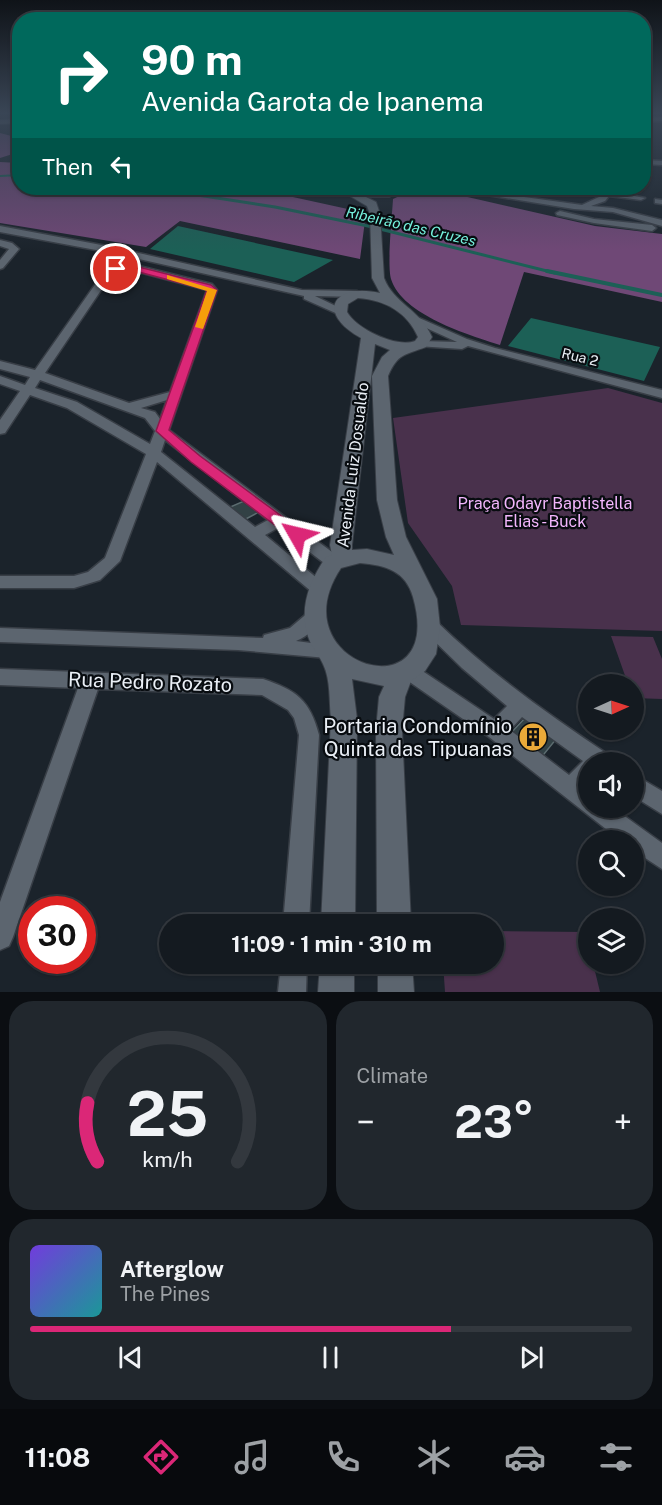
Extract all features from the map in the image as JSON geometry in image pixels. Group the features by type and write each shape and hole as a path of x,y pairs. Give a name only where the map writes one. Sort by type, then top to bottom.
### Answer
{"street":[{"path":"356,195 372,204 375,217 378,278 394,303"},
{"path":"375,217 382,200 391,195"},
{"path":"488,195 613,210 662,223"},
{"path":"564,213 574,207 597,201 604,195"},
{"path":"629,195 640,198"},
{"path":"631,226 640,217 641,195"},
{"path":"499,197 594,221 662,229"},
{"path":"0,229 112,250 315,295 361,294 404,308 417,320 425,337 421,344 402,348 369,335 345,321 340,312 286,289"},
{"path":"0,243 12,246 13,253 0,266"},
{"path":"0,430 108,272 135,268 211,288 212,292 162,431 112,561 94,576 67,583 0,582"},
{"path":"340,312 345,300 361,294 378,278"},
{"name":"Rua 2","path":"417,320 438,331 491,350 662,394"},
{"name":"Avenida Luiz Dosualdo","path":"338,561 369,335"},
{"name":"Rua 2","path":"421,344 491,350"},
{"name":"Avenida Luiz Dosualdo","path":"402,348 387,360 380,376 387,500 396,537 415,577"},
{"path":"0,365 38,375 150,415 162,431 243,494 338,561"},
{"path":"0,380 29,388 72,405 153,452 318,588"},
{"path":"103,421 108,415 126,408 175,394"},
{"path":"217,506 243,494"},
{"path":"253,535 279,521"},
{"path":"338,914 344,719 341,685 331,656 321,640 316,616 318,588 338,561 360,556 387,560 403,567 415,577 423,592 429,625 427,642 421,659 404,673 392,698 389,730 394,914"},
{"path":"0,635 238,642 287,638 301,632 316,616"},
{"path":"429,625 519,706 580,752"},
{"path":"238,642 331,656 351,670 370,674 391,676 404,673 496,731 578,795"},
{"name":"Rua Pedro Rozato","path":"0,677 263,687 281,693 296,704 306,718 309,735 298,914"},
{"path":"0,937 91,680"},
{"path":"496,731 519,706"},
{"path":"644,792 662,804"},
{"path":"609,818 662,857"},
{"path":"292,992 293,974"},
{"path":"336,992 337,974"},
{"path":"395,974 396,992"}],"green space":[{"name":"Praça Odayr Baptistella Elias - Buck","path":"608,388 662,403 662,631 461,625 452,586 408,523 393,418"},
{"path":"611,636 653,637 662,659 662,699 644,698 644,674 624,674"},
{"path":"504,931 578,932 578,974 596,974 600,992 445,992 444,974 504,974"}],"shaded area":[{"path":"0,162 12,163 12,195 284,195 366,213 360,259 180,221 146,247 0,223"},
{"path":"402,195 459,195 595,226 662,234 662,302 524,272 500,345 471,336 422,313 398,292 391,279 389,263 393,199"},
{"path":"178,226 333,260 294,282 150,249"},
{"path":"531,318 660,347 644,381 508,346"}],"building":[{"path":"244,501 259,512 242,521 228,508"},
{"name":"Portaria Condomínio Quinta das Tipuanas","path":"526,717 557,738 540,759 508,736"}],"waterway":[{"name":"Ribeirão das Cruzes","path":"0,176 12,175"},
{"name":"Ribeirão das Cruzes","path":"197,195 275,207 368,226 547,271"},
{"name":"Ribeirão das Cruzes","path":"547,271 662,295"},
{"name":"Ribeirão das Cruzes","path":"547,271 555,273"}],"slow traffic":[{"path":"170,277 208,286 212,290 200,327"}],"place":[{"name":"Portaria Condomínio Quinta das Tipuanas","path":"533,737"}],"route":[{"path":"116,269 135,268 208,286 212,290 162,431 297,535"}]}
